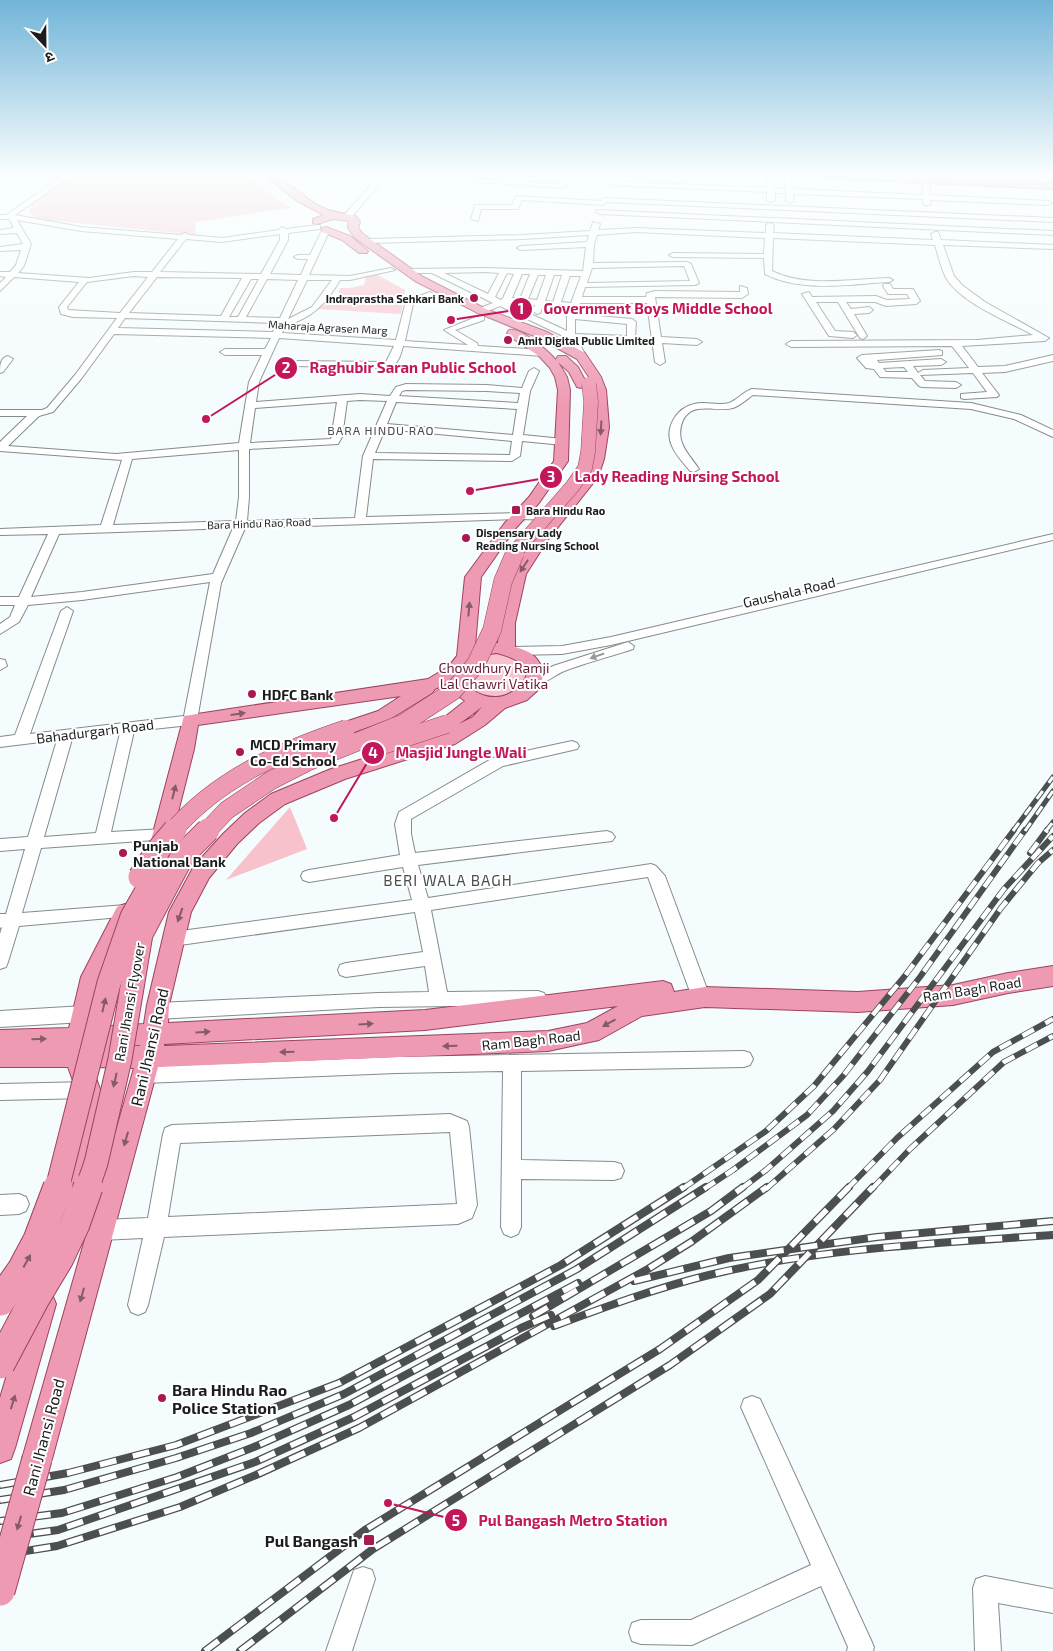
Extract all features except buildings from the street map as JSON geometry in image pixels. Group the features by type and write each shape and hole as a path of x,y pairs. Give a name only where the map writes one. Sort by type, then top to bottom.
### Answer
{"main road":[{"path":"366,252 430,295 543,335 580,356 595,377 600,390 602,427 598,459 591,477 557,518 518,574 508,623 510,650"},
{"path":"383,252 408,271 481,314"},
{"path":"121,947 120,922 129,898 155,854 189,815 216,793 246,773 300,745 384,715 414,698 460,664 484,649 510,650 530,660 536,668 533,686 525,694 500,702 479,700 463,692 456,684 460,664 473,577 508,527 534,500 558,468 561,461 564,390 561,377 555,366 517,325"},
{"path":"517,325 565,361 585,384"},
{"name":"Rani Jhansi Flyover","path":"0,1364 35,1298 60,1258 75,1224 96,1162 120,1059 141,934 183,854 227,810 270,781 307,762 404,723 453,691 476,664 492,630 512,556 585,468 588,452 591,402 585,384"},
{"name":"Rani Jhansi Flyover","path":"0,1301 22,1270 38,1240 61,1178 109,984 121,947 132,917 170,851 216,806 259,775 301,754 398,717 442,687 465,662 482,628 503,555 524,528 565,484 576,466 580,451 585,384"},
{"path":"0,1448 71,1206 93,1103 77,1047 92,977 163,839 190,720 384,693 433,684"},
{"path":"141,934 171,899 188,871 231,820 268,792 324,764 448,724 457,719 479,700"},
{"name":"Rani Jhansi Road","path":"0,1591 149,1056 157,1011 180,912 201,872 230,839 252,818 278,799 338,774 448,739 479,721 500,702"},
{"path":"163,839 201,872"},
{"name":"Ram Bagh Road","path":"149,1056 488,1045 548,1041 591,1033 639,1000 698,989 856,989 958,982 1053,963"},
{"name":"Ram Bagh Road","path":"149,1056 602,998 639,1000 705,998 858,1002 953,995 1008,983 1053,976"},
{"path":"488,1013 488,1045"},
{"path":"0,1040 149,1056"},
{"path":"0,1056 77,1047"}],"street":[{"path":"0,288 20,266 24,252"},
{"path":"0,414 36,413 50,410 78,377 171,252"},
{"path":"240,319 278,252"},
{"path":"190,720 215,583 241,524 244,498 244,446 254,382 304,278 314,252"},
{"path":"580,356 571,336 571,316 588,270 589,252"},
{"path":"456,298 482,280 504,270 567,273 588,270 660,252"},
{"path":"666,255 671,252"},
{"path":"682,252 699,294"},
{"path":"729,252 767,256"},
{"path":"768,252 770,274 788,281 860,280 888,283 891,292 910,291 916,301 886,303 872,299 808,297 832,334 895,344 1001,342 1044,337"},
{"path":"941,252 950,277 962,289 1053,342"},
{"path":"298,257 313,258"},
{"path":"0,274 85,280 126,274 337,278 361,277 391,270"},
{"path":"490,297 504,270"},
{"path":"408,271 454,275 472,271"},
{"path":"472,271 482,280 490,297 504,301 557,304 651,300"},
{"path":"465,284 472,271"},
{"path":"478,348 448,330 504,301 520,271"},
{"path":"517,325 535,272"},
{"path":"534,319 551,273"},
{"path":"550,326 567,273"},
{"path":"454,275 465,284"},
{"path":"224,318 248,276"},
{"path":"85,280 63,308 64,312 282,322 305,316 318,308 337,278"},
{"path":"465,284 482,280"},
{"path":"860,280 872,299"},
{"path":"583,285 639,286 695,283"},
{"path":"660,362 651,300 652,294 743,295 743,288"},
{"path":"295,363 324,356 360,357 389,365 400,342 409,303 430,295"},
{"path":"840,299 858,327 876,366 881,374 886,376 1013,368 1053,358"},
{"path":"504,301 517,325"},
{"path":"848,312 869,310"},
{"path":"517,325 534,319 571,336 631,338 633,324 630,321 571,316"},
{"path":"517,325 534,319"},
{"path":"828,328 858,327"},
{"name":"Maharaja Agrasen Marg","path":"112,331 276,335 543,353"},
{"path":"324,356 334,338"},
{"path":"360,357 368,340"},
{"path":"657,340 697,342"},
{"path":"791,344 863,340 951,343 962,352 994,395 964,396"},
{"path":"895,344 922,384 956,385"},
{"path":"876,366 934,353 998,349"},
{"path":"225,352 268,352"},
{"path":"934,353 971,406"},
{"path":"871,356 941,362"},
{"path":"0,370 8,360"},
{"path":"368,456 512,458 515,456 525,391 534,371"},
{"path":"360,520 368,456 392,398 399,389 406,387 488,388 525,391"},
{"path":"694,469 676,445 674,429 680,416 686,410 693,407 731,405 752,392 971,406 1017,417 1053,434"},
{"path":"250,404 392,398 524,406"},
{"path":"0,448 99,457 244,446 335,442 342,399"},
{"path":"0,448 36,413"},
{"path":"381,426 562,442"},
{"path":"106,528 128,456"},
{"name":"Bara Hindu Rao Road","path":"0,532 519,516 557,518"},
{"path":"0,630 14,619 55,530"},
{"path":"510,650 562,650 582,647 1053,537"},
{"name":"Gaushala Road","path":"535,681 558,670 627,646 1053,546"},
{"path":"0,601 54,600 171,581 218,577"},
{"path":"21,739 67,611"},
{"name":"Bahadurgarh Road","path":"0,742 190,720"},
{"path":"102,838 128,727"},
{"path":"0,962 6,920 33,842 66,734"},
{"path":"439,998 422,905 409,860 402,820 408,812 498,762 572,746"},
{"path":"309,876 409,860 607,837"},
{"path":"0,845 102,838 163,839"},
{"path":"174,940 651,870 657,876 698,989"},
{"path":"6,920 126,911"},
{"path":"346,970 432,958"},
{"path":"157,1011 439,998 602,998"},
{"path":"0,1018 84,1014"},
{"path":"149,1056 396,1065 744,1059"},
{"path":"511,1227 512,1062"},
{"path":"0,1092 89,1090"},
{"path":"100,1230 156,1227 458,1214 465,1212 467,1205 460,1127 450,1123 172,1134 156,1227 138,1305"},
{"path":"512,1169 614,1171"},
{"path":"752,1407 861,1647 860,1651"},
{"path":"641,1632 692,1633 826,1571"},
{"path":"338,1651 363,1579"},
{"path":"988,1651 985,1588 1053,1601"}],"green space":[{"path":"376,274 405,290 401,314 317,309 337,297 340,288 364,285 366,277"},
{"name":"Chowdhury Ramji Lal Chawri Vatika","path":"482,654 505,654 525,665 528,676 520,689 504,697 491,697 466,688"},
{"path":"290,807 307,849 226,880"}],"railway":[{"path":"1013,831 1053,777"},
{"path":"1025,831 1053,791"},
{"path":"1046,831 1053,822"},
{"path":"682,1189 766,1131 814,1086 904,977 1014,830"},
{"path":"704,1189 807,1115 843,1076 920,977 1025,830"},
{"path":"1030,853 1047,830"},
{"path":"741,1189 766,1170 833,1111 868,1071 1004,889 1053,836"},
{"path":"766,1189 834,1129 880,1080 1001,908 1038,863 1053,850"},
{"path":"847,1189 897,1138 993,1052 1053,1019"},
{"path":"872,1189 910,1149 1004,1062 1053,1036"},
{"path":"0,1485 68,1473 176,1445 339,1383 561,1265 684,1187"},
{"path":"0,1500 64,1490 176,1458 251,1433 344,1394 577,1269 706,1187"},
{"path":"533,1316 711,1211 743,1187"},
{"path":"0,1555 57,1546 180,1507 359,1428 648,1269 691,1242 767,1187"},
{"path":"788,1250 849,1187"},
{"path":"817,1246 873,1187"},
{"path":"817,1246 877,1237 1053,1221"},
{"path":"806,1257 924,1244 1053,1235"},
{"path":"788,1250 817,1246"},
{"path":"806,1257 817,1246"},
{"path":"634,1281 729,1258 788,1250"},
{"path":"776,1261 788,1250"},
{"path":"240,1651 373,1549 670,1365 770,1294 806,1257"},
{"path":"776,1261 806,1257"},
{"path":"205,1651 365,1530 660,1349 758,1280 776,1261"},
{"path":"554,1326 670,1286 709,1275 776,1261"},
{"path":"0,1521 62,1513 177,1477 254,1447 349,1405 578,1283"},
{"path":"0,1538 58,1530 255,1462 354,1417 521,1328 551,1315"}],"place":[{"name":"Indraprastha Sehkari Bank","path":"474,298"},
{"name":"Government Boys Middle School","path":"451,320"},
{"name":"Amit Digital Public Limited","path":"508,340"},
{"name":"Raghubir Saran Public School","path":"206,419"},
{"name":"Lady Reading Nursing School","path":"470,491"},
{"name":"Bara Hindu Rao","path":"516,510"},
{"name":"Dispensary Lady Reading Nursing School","path":"466,538"},
{"name":"HDFC Bank","path":"252,694"},
{"name":"MCD Primary Co-Ed School","path":"240,752"},
{"name":"Masjid Jungle Wali","path":"334,818"},
{"name":"Punjab National Bank","path":"123,853"},
{"name":"Bara Hindu Rao Police Station","path":"162,1398"},
{"name":"Pul Bangash Metro Station","path":"388,1503"},
{"name":"Pul Bangash","path":"369,1540"}],"district":[{"name":"BARA HINDU RAO","path":"381,430"},
{"name":"BERI WALA BAGH","path":"448,880"}]}
